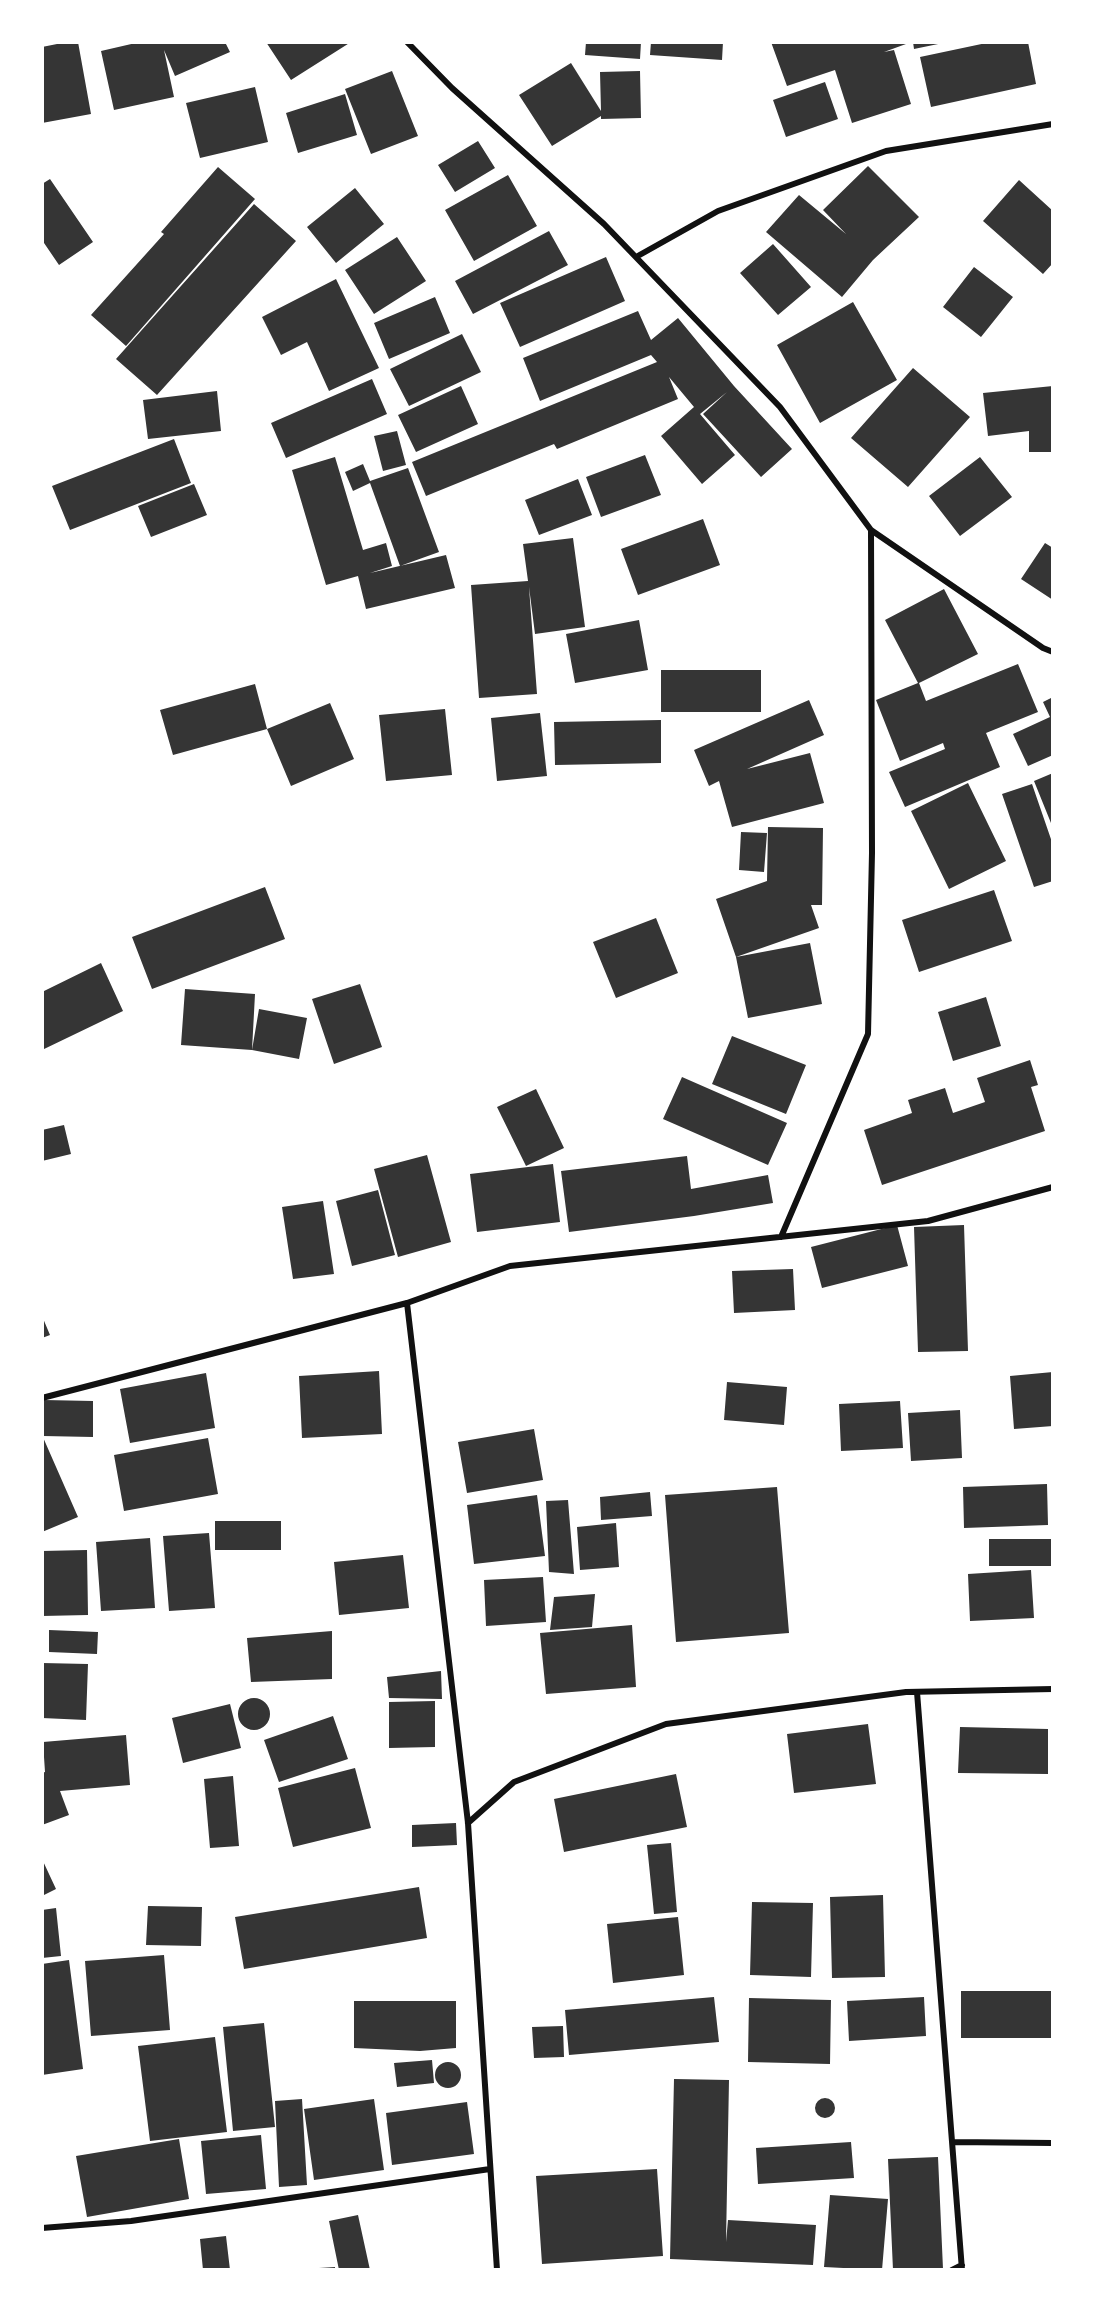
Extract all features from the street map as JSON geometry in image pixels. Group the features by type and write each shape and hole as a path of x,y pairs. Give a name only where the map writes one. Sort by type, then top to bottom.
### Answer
{"street":[{"path":"407,42 452,88 604,224 780,407 871,530 1043,648 1053,652"},
{"path":"636,257 718,211 886,151 1053,124"},
{"path":"781,1237 868,1034 872,854 871,530"},
{"path":"42,1398 407,1303 510,1266 928,1221 1053,1187"},
{"path":"407,1303 468,1823 497,2270"},
{"path":"468,1823 514,1782 666,1724 917,1692 1053,1689"},
{"path":"917,1692 962,2267 952,2270"},
{"path":"952,2142 1053,2143"},
{"path":"42,2228 131,2221 490,2169"}],"building":[{"path":"78,42 91,114 42,123 42,47"},
{"path":"140,42 225,42 230,52 175,76 164,50 174,97 114,110 101,51"},
{"path":"266,42 351,42 291,80"},
{"path":"586,42 641,42 640,59 585,55"},
{"path":"651,42 723,42 722,60 650,55"},
{"path":"771,42 906,42 906,44 884,52 894,50 911,104 852,123 835,70 787,86"},
{"path":"913,42 943,42 943,43 914,49"},
{"path":"991,42 1028,42 1036,84 931,107 920,57"},
{"path":"571,63 601,111 600,72 640,71 641,118 601,119 601,116 552,146 519,95"},
{"path":"392,71 418,136 371,154 345,89"},
{"path":"825,82 838,119 786,137 773,100"},
{"path":"255,87 268,142 200,158 186,103"},
{"path":"345,94 357,135 298,153 286,113"},
{"path":"478,141 495,168 455,192 438,165"},
{"path":"868,166 919,217 873,260 842,297 766,232 799,195 846,234 823,210"},
{"path":"218,167 255,199 126,346 91,315 164,234 161,232"},
{"path":"508,175 537,226 474,261 445,210"},
{"path":"50,179 93,242 59,265 42,240 42,184"},
{"path":"1019,180 1053,211 1053,263 1043,274 983,221"},
{"path":"355,188 384,224 336,263 307,227"},
{"path":"254,204 296,241 157,395 116,359"},
{"path":"549,231 568,265 473,314 455,281"},
{"path":"397,237 426,281 374,314 345,270"},
{"path":"773,244 811,287 778,315 740,273"},
{"path":"606,257 625,301 520,347 500,303"},
{"path":"974,267 1013,297 981,337 943,307"},
{"path":"336,279 379,368 329,391 307,342 281,355 262,317"},
{"path":"435,297 450,333 389,359 374,323"},
{"path":"853,302 897,380 820,423 777,345"},
{"path":"638,311 651,340 678,318 734,386 792,449 761,477 703,414 727,392 700,414 735,455 702,484 661,436 694,407 669,377 678,399 557,449 554,444 426,496 412,462 657,362 651,355 540,401 523,358"},
{"path":"462,334 481,372 409,406 390,369"},
{"path":"913,368 970,417 908,487 851,438"},
{"path":"372,379 387,414 286,458 271,423"},
{"path":"461,386 478,424 416,452 398,415"},
{"path":"1053,386 1053,452 1029,452 1029,431 988,436 983,393"},
{"path":"217,391 221,431 148,439 143,400"},
{"path":"397,431 406,465 383,471 374,436"},
{"path":"174,439 191,483 70,530 52,486"},
{"path":"645,455 661,495 601,517 586,477"},
{"path":"335,457 363,550 386,543 392,566 370,573 446,555 455,588 366,609 358,576 326,585 292,470"},
{"path":"980,457 1012,497 960,536 929,496"},
{"path":"363,464 370,481 408,468 439,552 400,566 370,483 353,491 345,472"},
{"path":"578,479 592,515 539,535 525,500"},
{"path":"194,484 207,515 151,537 138,506"},
{"path":"703,519 720,565 638,595 621,549"},
{"path":"573,538 585,627 535,634 529,587 537,694 479,698 471,585 528,581 523,544"},
{"path":"1045,543 1053,548 1053,600 1021,579"},
{"path":"944,589 978,654 919,683 926,701 1018,664 1038,712 986,733 1000,767 905,807 889,772 945,749 943,743 900,761 876,700 918,683 885,620"},
{"path":"639,620 648,670 575,683 566,634"},
{"path":"661,670 761,670 761,712 661,712"},
{"path":"255,684 267,729 173,755 160,710"},
{"path":"1053,697 1053,755 1028,766 1013,734 1050,717 1043,702"},
{"path":"809,700 824,735 747,769 810,753 824,803 732,827 719,781 709,786 694,750"},
{"path":"330,703 354,759 291,786 267,729"},
{"path":"445,709 452,775 386,781 379,715"},
{"path":"540,713 547,776 497,781 491,718"},
{"path":"661,720 661,763 555,765 554,722"},
{"path":"1053,773 1053,828 1034,781"},
{"path":"968,783 1006,861 949,889 911,811"},
{"path":"1032,784 1053,845 1053,881 1034,887 1002,794"},
{"path":"768,827 823,828 822,905 811,905 819,928 736,957 716,899 767,881"},
{"path":"741,832 767,833 764,872 739,870"},
{"path":"265,887 285,939 152,989 132,937"},
{"path":"994,890 1012,941 919,972 902,920"},
{"path":"656,918 678,973 616,998 593,942"},
{"path":"810,943 822,1004 748,1018 736,957"},
{"path":"101,963 123,1011 42,1050 42,992"},
{"path":"360,984 382,1047 334,1064 312,999"},
{"path":"185,989 255,994 252,1050 181,1045"},
{"path":"986,997 1001,1046 953,1061 938,1012"},
{"path":"259,1009 307,1018 299,1059 252,1050"},
{"path":"732,1036 806,1065 786,1114 712,1084"},
{"path":"1030,1060 1038,1085 1031,1087 1045,1131 882,1185 864,1130 912,1113 908,1100 945,1088 953,1113 985,1102 977,1078"},
{"path":"682,1077 787,1123 768,1165 663,1119"},
{"path":"536,1089 564,1148 526,1166 497,1107"},
{"path":"64,1125 71,1154 42,1161 42,1130"},
{"path":"427,1155 451,1242 398,1257 374,1169"},
{"path":"687,1156 691,1189 768,1175 773,1203 569,1232 561,1171"},
{"path":"553,1164 560,1222 477,1232 470,1174"},
{"path":"378,1190 395,1255 352,1266 336,1201"},
{"path":"323,1201 334,1274 293,1279 282,1207"},
{"path":"897,1225 908,1266 822,1288 811,1247"},
{"path":"964,1225 968,1351 918,1352 914,1227"},
{"path":"793,1269 795,1310 734,1313 732,1271"},
{"path":"42,1316 50,1335 42,1338"},
{"path":"379,1371 382,1434 302,1438 299,1376"},
{"path":"1053,1372 1053,1426 1014,1429 1010,1376"},
{"path":"206,1373 215,1428 130,1443 120,1389"},
{"path":"727,1382 787,1387 784,1425 724,1420"},
{"path":"44,1400 93,1401 93,1437 43,1436"},
{"path":"900,1401 903,1448 841,1451 839,1404"},
{"path":"960,1410 962,1458 911,1461 908,1413"},
{"path":"534,1429 543,1480 467,1493 458,1442"},
{"path":"42,1435 78,1517 42,1532"},
{"path":"208,1438 218,1494 124,1511 114,1455"},
{"path":"1047,1484 1048,1525 964,1528 963,1487"},
{"path":"777,1487 789,1633 676,1642 665,1495"},
{"path":"650,1492 652,1516 601,1520 600,1497"},
{"path":"537,1495 545,1556 474,1564 467,1505"},
{"path":"568,1500 574,1574 549,1572 546,1501"},
{"path":"215,1521 281,1521 281,1550 215,1550"},
{"path":"616,1523 619,1567 580,1570 577,1527"},
{"path":"209,1533 215,1608 169,1611 163,1536"},
{"path":"150,1538 155,1608 101,1611 96,1542"},
{"path":"989,1539 1053,1539 1053,1566 989,1566"},
{"path":"87,1550 88,1615 42,1616 42,1551"},
{"path":"403,1555 409,1608 339,1615 334,1562"},
{"path":"1031,1570 1034,1618 970,1621 968,1574"},
{"path":"543,1577 546,1622 486,1626 484,1580"},
{"path":"595,1594 592,1627 550,1630 554,1597"},
{"path":"632,1625 636,1687 546,1694 540,1633"},
{"path":"49,1630 98,1632 97,1654 49,1652"},
{"path":"332,1631 332,1679 251,1682 247,1638"},
{"path":"42,1663 88,1664 86,1720 42,1718"},
{"path":"441,1671 442,1699 389,1698 387,1677"},
{"path":"254,1698 265,1703 270,1714 265,1725 254,1730 243,1725 238,1714 243,1703"},
{"path":"435,1701 435,1747 389,1748 389,1702"},
{"path":"230,1704 241,1748 183,1763 172,1718"},
{"path":"333,1716 348,1759 279,1782 264,1740"},
{"path":"868,1724 876,1784 794,1793 787,1734"},
{"path":"960,1727 1048,1729 1048,1774 958,1773"},
{"path":"126,1735 130,1785 60,1791 69,1815 42,1825 42,1773 45,1772 43,1742"},
{"path":"355,1768 371,1828 293,1847 278,1788"},
{"path":"676,1774 687,1827 564,1852 554,1799"},
{"path":"233,1776 239,1846 210,1848 204,1779"},
{"path":"456,1823 457,1845 412,1847 412,1825"},
{"path":"671,1843 677,1912 654,1914 647,1845"},
{"path":"42,1859 56,1889 42,1896"},
{"path":"419,1887 427,1938 244,1969 235,1917"},
{"path":"883,1895 885,1977 832,1978 830,1897"},
{"path":"752,1902 813,1903 811,1977 750,1975"},
{"path":"148,1906 202,1907 201,1946 146,1945"},
{"path":"56,1908 61,1956 42,1958 42,1910"},
{"path":"678,1917 684,1975 613,1983 607,1924"},
{"path":"164,1955 170,2030 91,2036 85,1961"},
{"path":"69,1960 83,2069 42,2075 42,1964"},
{"path":"961,1991 1053,1991 1053,2038 961,2038"},
{"path":"714,1997 719,2042 569,2055 565,2010"},
{"path":"924,1997 926,2036 849,2041 847,2001"},
{"path":"749,1998 831,2000 830,2064 748,2062"},
{"path":"354,2001 456,2001 456,2048 420,2051 354,2048"},
{"path":"264,2023 275,2127 233,2131 223,2027"},
{"path":"563,2026 564,2057 534,2058 532,2027"},
{"path":"215,2037 227,2132 150,2141 138,2046"},
{"path":"432,2060 434,2083 397,2087 394,2063"},
{"path":"448,2062 457,2066 461,2075 457,2084 448,2088 439,2084 435,2075 439,2066"},
{"path":"674,2079 729,2080 726,2242 728,2220 816,2225 813,2265 670,2259"},
{"path":"825,2098 832,2101 835,2108 832,2115 825,2118 818,2115 815,2108 818,2101"},
{"path":"302,2099 307,2185 279,2187 275,2101"},
{"path":"374,2099 384,2170 314,2180 304,2109"},
{"path":"467,2102 474,2154 392,2165 386,2113"},
{"path":"261,2135 266,2189 206,2194 201,2141"},
{"path":"179,2139 189,2199 87,2217 76,2156"},
{"path":"851,2142 854,2178 758,2184 756,2148"},
{"path":"938,2157 943,2269 893,2270 888,2159"},
{"path":"657,2169 663,2256 542,2264 536,2176"},
{"path":"830,2195 888,2199 882,2270 824,2267"},
{"path":"358,2215 370,2270 339,2270 329,2221"},
{"path":"226,2236 230,2270 203,2270 200,2239"},
{"path":"335,2267 335,2270 319,2270 319,2268"}]}
